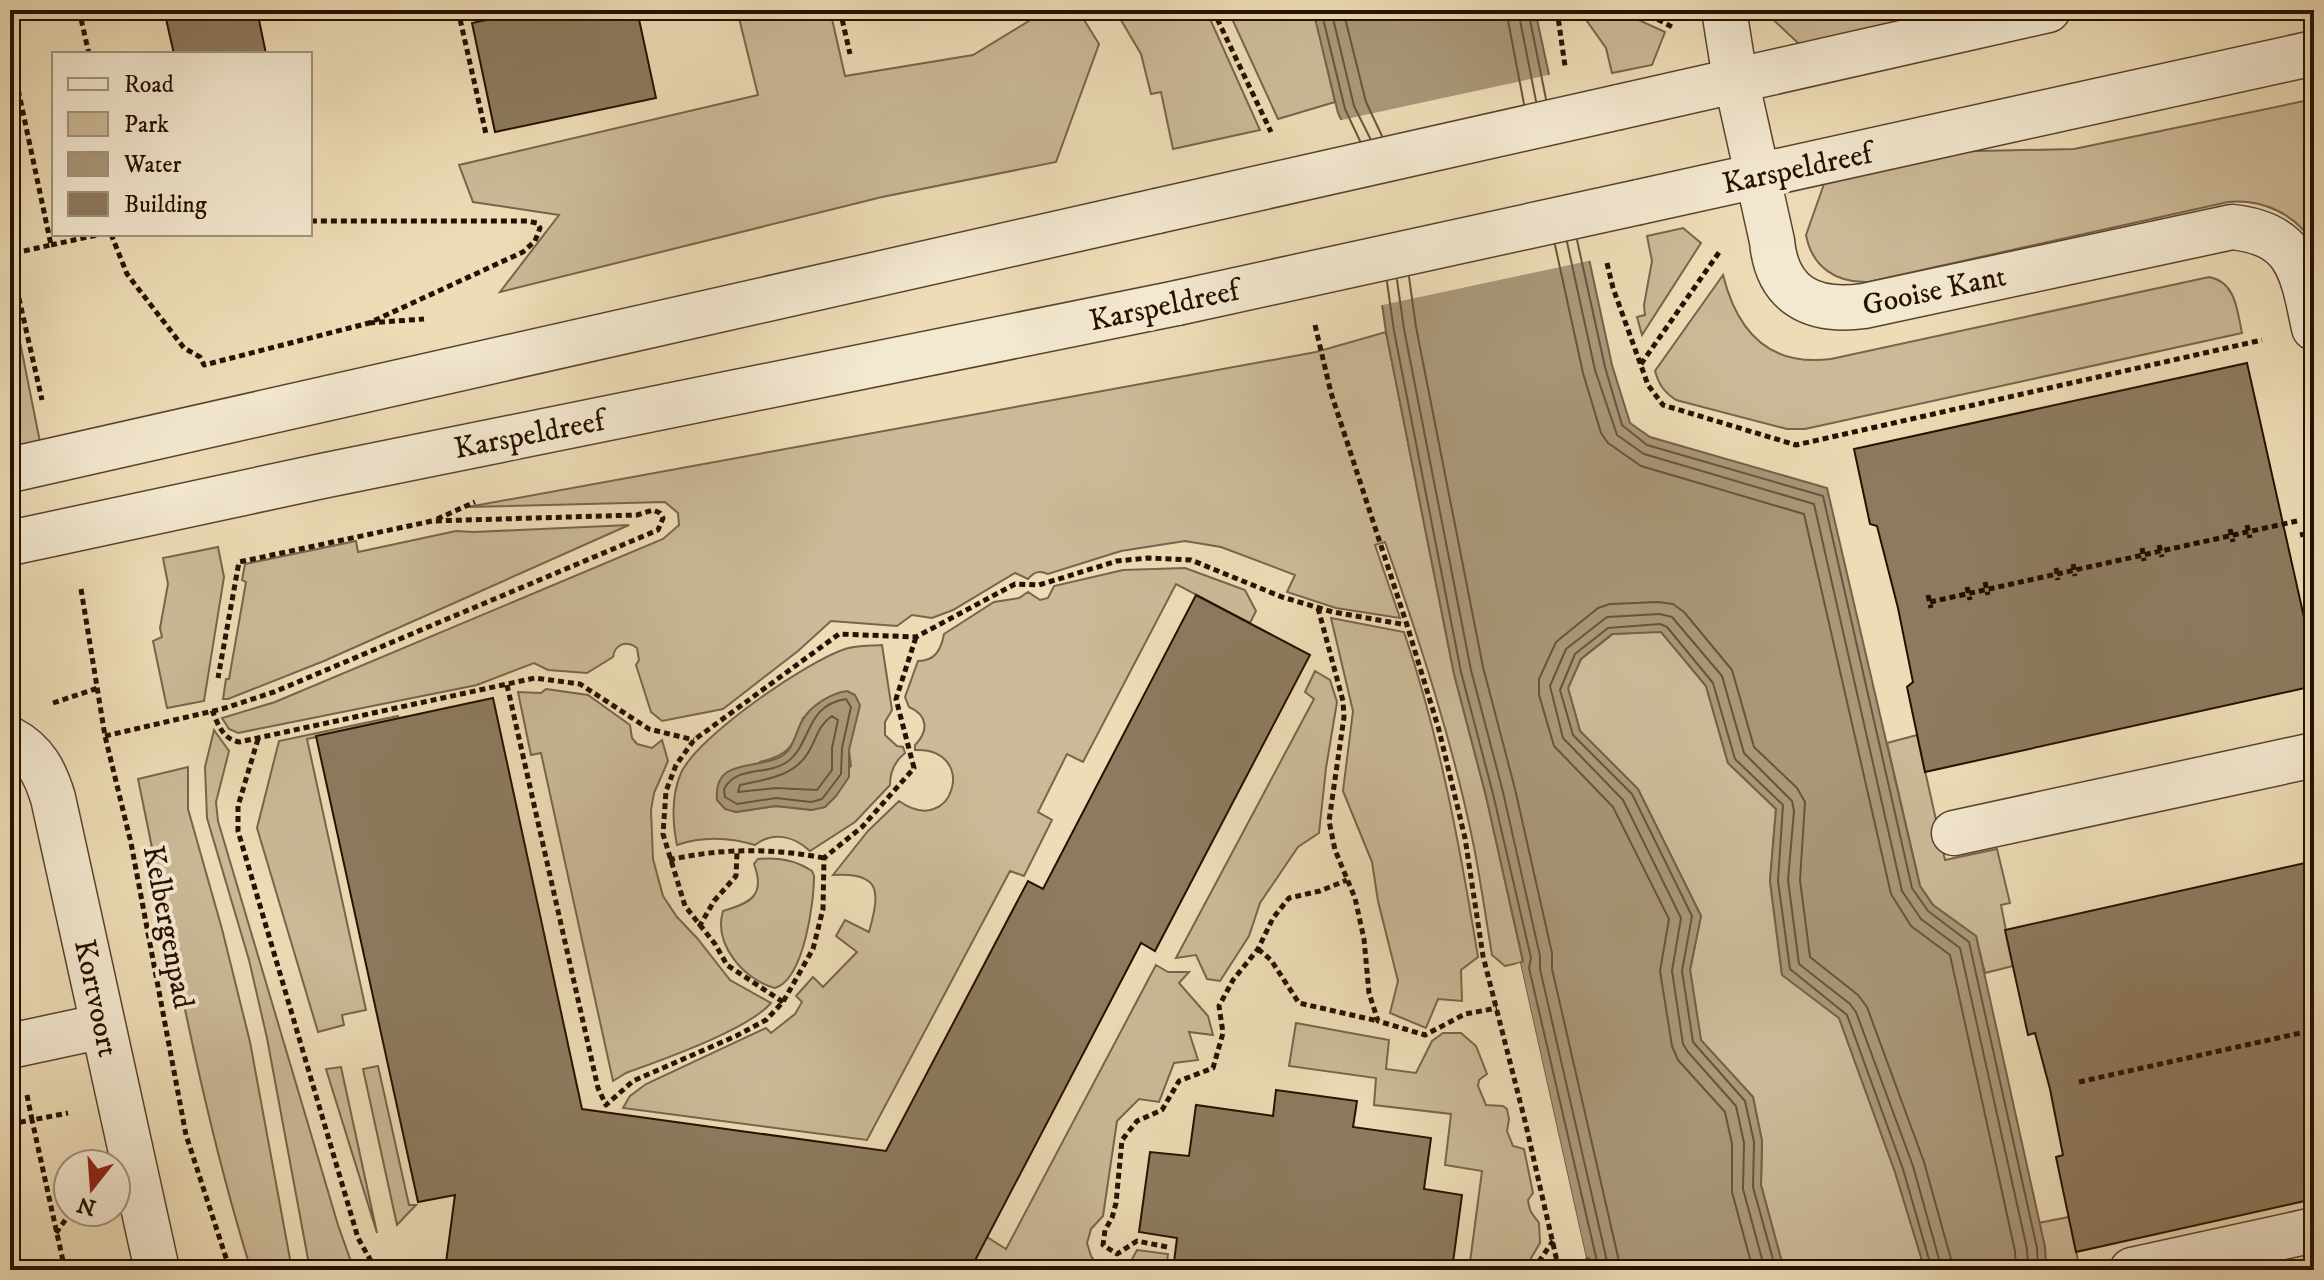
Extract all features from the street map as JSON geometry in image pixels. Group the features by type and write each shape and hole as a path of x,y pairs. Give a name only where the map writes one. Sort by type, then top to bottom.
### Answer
{"street":[{"name":"Gooise Kant","path":"1724,10 1774,261 1782,280 1803,298 1828,308 1864,306 2232,227 2254,229 2269,235 2291,254 2300,272 2313,321"},
{"path":"10,470 2048,10"},
{"name":"Karspeldreef","path":"10,543 337,472 1177,303 2314,53"},
{"name":"Kortvoort","path":"11,739 30,751 45,774 53,798 157,1270"},
{"path":"1954,833 2314,755"},
{"path":"10,1046 103,1026"},
{"path":"2132,1270 2314,1230"}],"path":[{"path":"79,10 89,52"},
{"path":"458,10 486,134"},
{"path":"840,10 850,54"},
{"path":"1213,10 1272,134"},
{"path":"1557,10 1567,73"},
{"path":"1640,10 1663,21"},
{"path":"10,51 51,245"},
{"path":"112,236 127,274 184,348 200,357 204,365 369,323 523,252 535,241 540,228 537,223 527,221 312,221"},
{"path":"42,400 10,257 93,236"},
{"path":"1606,257 1613,288 1648,385 1663,405 1796,445 2271,338"},
{"path":"1641,365 1709,265"},
{"path":"1313,317 1331,393 1439,730 1465,838 1483,956 1559,1270"},
{"path":"105,736 274,692 658,530 663,518 653,510 637,515 432,521 239,562 218,678"},
{"path":"1930,602 2297,521"},
{"path":"2300,535 2314,532"},
{"path":"783,1002 727,965 715,944 685,906 663,834 666,791 676,765 694,740 839,634 916,637 1015,584 1039,585 1117,561 1148,558 1191,560 1282,597 1407,625"},
{"name":"Kelbergenpad","path":"81,589 105,736 131,843 186,1135 230,1270"},
{"path":"1317,607 1343,701 1344,717 1329,821 1335,850 1355,898 1364,939 1369,993 1378,1021"},
{"path":"669,860 704,852 786,851 824,858 862,827 914,768 896,699 916,637"},
{"path":"212,710 229,740 239,742 535,678 580,684 649,729 694,740"},
{"path":"507,685 598,1088 606,1105 633,1081 736,1036 766,1020 783,1002 813,949 823,909 824,858"},
{"path":"258,739 238,806 238,831 358,1238 376,1270"},
{"path":"699,927 714,901 736,876 737,852"},
{"path":"1167,1247 1137,1241 1117,1254 1103,1245 1105,1230 1116,1203 1122,1140 1137,1121 1162,1110 1179,1081 1213,1068 1223,1033 1219,1006 1233,980 1258,949 1273,918 1289,898 1320,891 1347,880"},
{"path":"1258,949 1271,960 1299,1003 1425,1035 1465,1014 1497,1008"},
{"path":"2079,1082 2314,1030"},
{"path":"10,1124 32,1120 65,1270"},
{"path":"56,1233 60,1228"},
{"path":"1533,1270 1553,1241"}],"green space":[{"path":"737,10 830,10 845,76 973,55 1047,10 1078,10 1099,44 1056,162 882,197 500,292 559,215 473,202 459,165 758,95"},
{"path":"1115,10 1206,10 1260,130 1173,149 1161,92 1151,94 1141,54"},
{"path":"1228,10 1314,10 1335,102 1278,119"},
{"path":"1579,10 1617,10 1665,32 1652,65 1612,73 1606,48"},
{"path":"1763,10 1981,10 1799,44"},
{"path":"2314,99 2314,243 2297,224 2277,210 2254,203 2228,202 1868,282 1846,280 1827,271 1809,246 1806,235 1824,184 1823,177 1933,152 2074,149"},
{"path":"1683,228 1701,243 1642,335 1637,317 1645,315 1652,261 1647,236"},
{"path":"1723,275 1737,313 1759,341 1773,351 1809,360 1831,359 2209,277 2218,280 2230,291 2242,333 1805,429 1787,429 1676,400 1658,380 1655,371"},
{"path":"10,292 42,452 10,459"},
{"path":"1386,332 1454,674 1486,796 1523,962 1505,966 1492,955 1474,847 1446,731 1385,542 1375,545 1400,618 1336,608 1287,592 1295,575 1221,547 1185,541 1121,551 1048,574 1037,572 1028,579 1015,573 953,610 932,618 912,615 897,626 831,621 798,651 723,709 662,721 651,712 636,665 639,660 637,648 625,644 616,649 613,657 587,673 548,670 534,663 477,685 238,733 229,729 222,718 275,702 663,539 679,525 678,513 665,502 468,507 1316,352"},
{"path":"629,525 324,661 223,699 246,582 242,580 245,564 356,541 358,552 456,531"},
{"path":"218,547 224,577 204,701 167,708 153,641 162,637 160,628 168,584 163,558"},
{"path":"1185,568 1245,590 1256,611 1250,623 1176,584 1083,762 1067,754 1038,812 1052,820 1024,876 1010,871 867,1140 623,1108 630,1096 646,1084 766,1028 771,1033 795,1014 802,1002 796,996 813,977 823,987 857,952 836,936 845,920 869,932 875,906 874,887 861,877 833,875 868,831 899,801 918,810 934,809 945,801 952,789 953,775 947,762 935,753 915,750 924,724 920,714 909,707 905,697 918,661 936,654 944,634 994,602 1019,598 1028,592 1040,600 1048,598 1054,586 1123,570"},
{"path":"1331,618 1404,632 1438,752 1478,957 1461,970 1462,1001 1438,999 1426,1028 1390,1013 1398,981 1378,901 1372,862 1343,791 1353,711"},
{"path":"1661,631 1706,686 1728,763 1776,809 1770,881 1782,974 1839,1018 1895,1172 1925,1270 1784,1270 1761,1185 1762,1141 1753,1097 1701,1041 1690,970 1701,916 1638,789 1580,731 1568,688 1581,659 1613,634"},
{"path":"882,645 892,710 885,722 885,735 897,746 903,747 905,753 894,767 890,785 855,822 810,851 783,837 769,838 755,845 716,839 677,845 673,808 675,790 681,773 708,740 755,702 805,669 845,649","holes":["803,718 849,750 851,766 812,810 776,806 736,812 760,762 778,756 789,748"]},
{"path":"1315,671 1330,680 1337,702 1319,833 1298,847 1260,903 1249,936 1220,981 1207,979 1196,955 1176,958 1314,699 1305,692"},
{"path":"546,689 588,695 630,725 632,738 637,744 652,748 662,740 668,761 654,793 651,810 653,859 663,896 730,980 771,1003 744,1024 724,1034 613,1081 541,753 531,755 518,692 541,693"},
{"path":"398,716 399,719 307,739 366,1010 342,1015 344,1025 318,1032 257,828 279,741"},
{"path":"214,730 229,751 216,802 218,821 354,1270 310,1270 267,1038 249,960 207,818 205,767"},
{"path":"1917,735 1945,860 1997,849 2010,903 2001,905 2013,966 1985,973 1976,936 1933,905 1920,886 1887,743"},
{"path":"188,767 188,809 250,1042 292,1270 251,1270 202,1088 176,964 138,779"},
{"path":"758,859 793,862 812,871 814,876 812,904 800,956 785,982 775,988 763,984 742,969 727,948 721,923 723,911 748,901 757,891 754,864"},
{"path":"1156,965 1168,972 1189,972 1179,983 1208,1016 1213,1035 1189,1032 1198,1060 1174,1063 1159,1102 1139,1099 1117,1121 1103,1216 1091,1229 1087,1243 1091,1256 1101,1270 965,1270 987,1237 1006,1249"},
{"path":"1296,1023 1389,1040 1386,1069 1416,1073 1432,1041 1443,1033 1461,1033 1476,1046 1487,1074 1479,1080 1478,1086 1486,1105 1507,1109 1507,1131 1513,1146 1524,1149 1533,1193 1528,1200 1539,1223 1540,1243 1524,1270 1469,1270 1482,1171 1445,1165 1451,1114 1374,1105 1376,1078 1289,1066"},
{"path":"378,1066 409,1205 416,1205 397,1225 363,1069"},
{"path":"341,1067 377,1233 326,1069"},
{"path":"2069,1217 2080,1270 2046,1270 2045,1247 2038,1223"},
{"path":"1137,1250 1168,1254 1166,1270 1126,1270"}],"water":[{"path":"1313,10 1535,10 1612,365 1630,423 1650,437 1827,488 1920,886 1933,905 1976,936 2045,1247 2046,1270 1925,1270 1895,1172 1839,1018 1782,975 1770,881 1776,809 1728,763 1706,686 1661,632 1612,634 1581,659 1568,688 1580,731 1638,789 1701,916 1690,970 1701,1040 1753,1097 1762,1141 1761,1185 1784,1270 1592,1270 1589,1258 1586,1258 1520,963 1523,961 1486,796 1454,674 1386,332 1362,164 1338,113"},
{"path":"847,691 855,695 860,705 849,750 849,777 825,807 812,810 776,806 736,812 725,809 717,800 717,787 728,771 770,761 785,754 810,710 828,697"}],"pier":[{"path":"1553,74 1593,260 1378,306 1358,165 1337,121"},
{"path":"1520,963 1586,1258 1582,1258 1516,964"}],"building":[{"path":"164,10 257,10 266,52 174,52"},
{"path":"533,10 637,10 656,98 495,132 472,23"},
{"path":"2247,363 2314,662 2314,686 1925,772 1907,687 1913,682 1898,608 1877,526 1870,524 1854,449"},
{"path":"1196,595 1310,655 1155,951 1141,943 970,1270 445,1270 455,1195 418,1202 316,736 493,698 582,1109 886,1151 1028,881 1043,889"},
{"path":"2314,861 2314,1199 2076,1252 2056,1157 2063,1155 2050,1089 2035,1033 2028,1035 2005,930"},
{"path":"1276,1090 1357,1101 1353,1127 1431,1138 1424,1189 1462,1195 1452,1270 1173,1270 1177,1238 1139,1232 1150,1152 1189,1156 1196,1105 1273,1116"}]}
